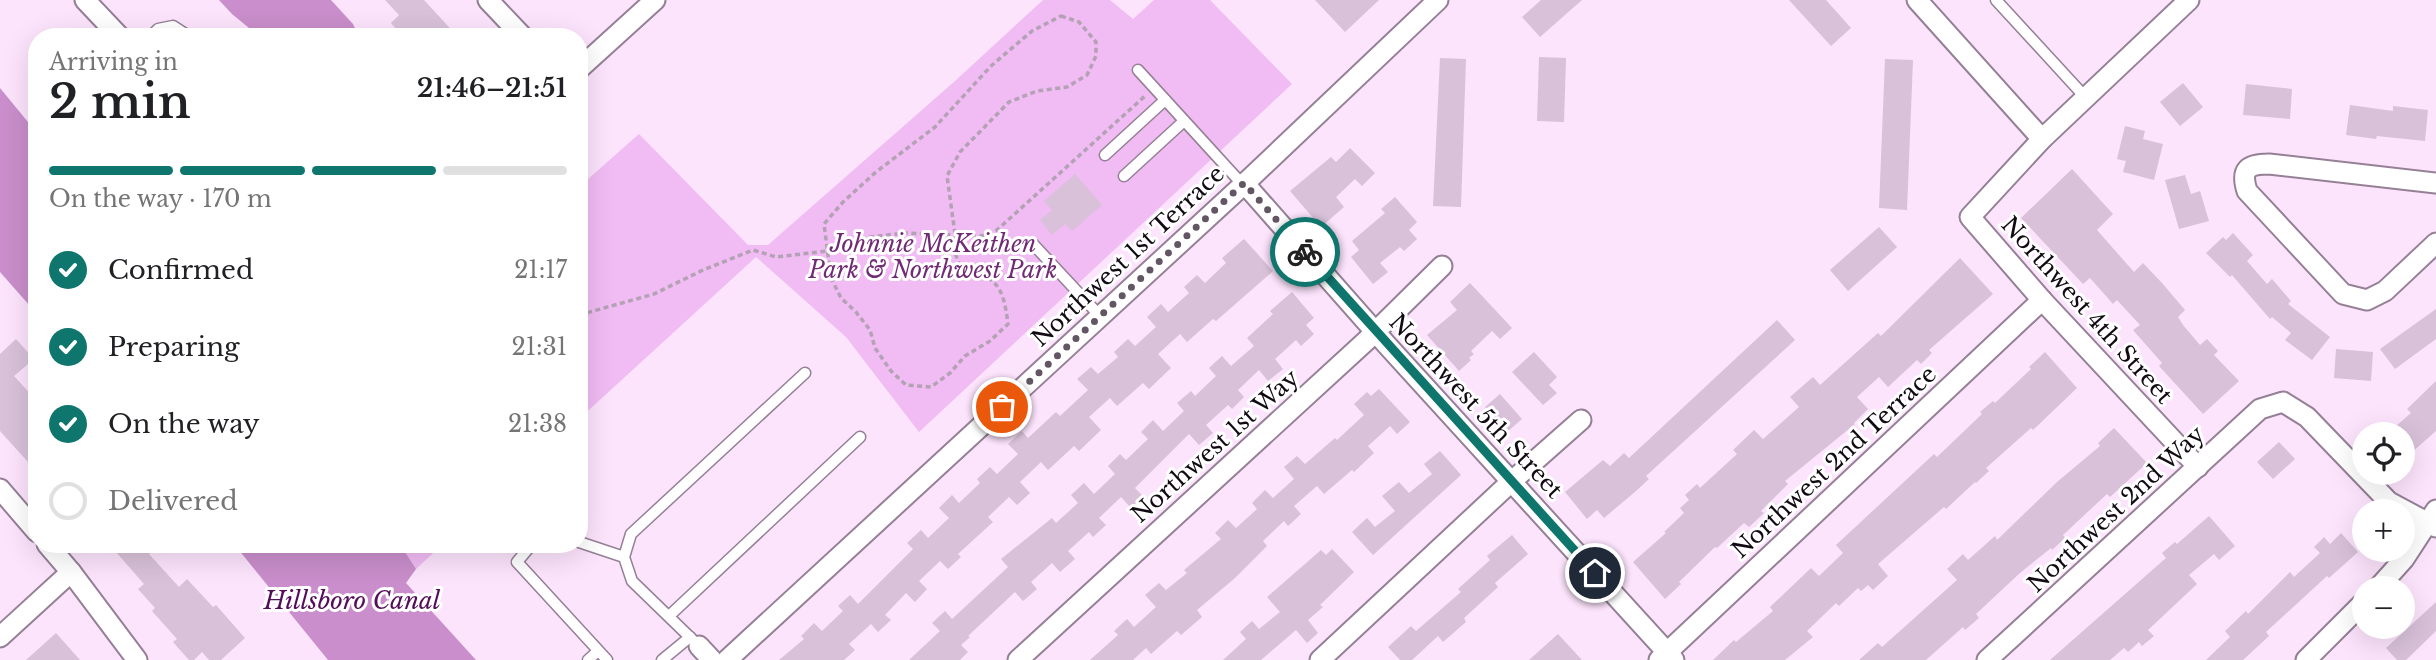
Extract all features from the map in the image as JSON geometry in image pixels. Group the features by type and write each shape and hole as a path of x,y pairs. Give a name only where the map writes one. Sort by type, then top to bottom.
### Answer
{"street":[{"path":"85,0 111,28"},
{"path":"488,0 514,28"},
{"path":"588,61 655,0"},
{"name":"Northwest 1st Terrace","path":"727,660 1243,184 1438,0"},
{"path":"1917,0 2042,139 2189,0"},
{"name":"Northwest 4th Street","path":"2042,139 1969,217 2042,300 2198,467"},
{"path":"2436,183 2269,164 2255,164 2247,169 2243,179 2246,191 2343,294 2367,300 2385,291 2436,243"},
{"name":"Northwest 5th Street","path":"1243,184 1513,481 1667,658"},
{"name":"Northwest 1st Way","path":"1018,660 1375,332 1442,266"},
{"name":"Northwest 2nd Terrace","path":"1667,658 2042,300"},
{"name":"Northwest 2nd Way","path":"1987,660 2260,409 2283,402 2307,417 2389,502 2433,520"},
{"path":"1320,660 1581,420"},
{"path":"0,489 28,522"},
{"path":"2389,576 2433,520"},
{"path":"55,553 137,660"},
{"path":"0,637 71,572"},
{"path":"2306,660 2352,614"}],"lane":[{"path":"1996,0 2086,98"},
{"path":"1139,70 1243,184"},
{"path":"1105,155 1165,100"},
{"path":"1124,176 1184,121"},
{"path":"1032,243 1100,316"},
{"path":"662,660 700,648 632,581 624,557 631,534 806,373"},
{"path":"669,616 860,437"},
{"path":"588,545 624,557"},
{"path":"524,553 517,562 607,660"},
{"path":"588,660 598,651"}],"path":[{"path":"1061,16 1079,22 1096,42 1096,55 1087,75 1067,87 1037,91 1009,102 960,152 947,176 955,234 953,248 959,263 978,271 999,285 1008,324 990,341 965,356 950,373 931,387 906,385 891,371 875,348 870,330 841,298 831,278 827,251 824,224 843,202 876,172 935,127 990,66 1032,30 1061,16"},
{"path":"588,312 654,294 753,250 776,257 827,251 870,237 905,233 981,236 997,230 1154,88"}],"green space":[{"name":"Johnnie McKeithen Park & Northwest Park","path":"1043,0 1110,0 1133,19 1154,0 1210,0 1292,84 919,432 846,337 756,257 588,411 588,179 639,134 748,245 768,245"},
{"path":"406,553 433,553 416,569"}],"water":[{"path":"219,0 331,0 355,28 249,28"},
{"path":"0,88 28,122 28,304 0,272"},
{"name":"Hillsboro Canal","path":"241,553 406,553 416,569 406,583 476,660 328,660"}],"building":[{"path":"385,0 424,0 450,28 395,28 391,23 399,15"},
{"path":"1315,0 1379,0 1345,32"},
{"path":"1541,0 1582,0 1540,37 1522,17"},
{"path":"1789,0 1826,0 1851,28 1831,46"},
{"path":"1539,57 1566,58 1564,122 1537,121"},
{"path":"1440,58 1466,59 1461,207 1433,206"},
{"path":"1885,59 1913,60 1907,210 1879,208"},
{"path":"2183,83 2203,107 2180,126 2160,102"},
{"path":"2246,84 2292,89 2290,119 2243,115"},
{"path":"2350,105 2393,111 2393,106 2428,110 2425,141 2346,135"},
{"path":"2125,126 2145,131 2143,139 2163,144 2154,180 2123,172 2126,161 2117,159"},
{"path":"1350,148 1375,173 1362,186 1355,179 1336,197 1344,207 1321,227 1290,191 1331,157 1336,162"},
{"path":"2072,169 2113,214 2097,230 2134,272 2143,263 2162,283 2185,310 2178,317 2183,325 2200,345 2207,339 2218,351 2214,355 2239,381 2203,414 2159,366 2162,363 2133,330 2140,325 2117,300 2113,304 2090,278 2083,284 2021,218"},
{"path":"1075,174 1102,205 1072,231 1065,224 1052,235 1040,220 1052,210 1044,201"},
{"path":"2185,175 2191,194 2200,191 2209,221 2179,229 2165,180"},
{"path":"1395,197 1417,222 1409,230 1417,239 1404,251 1400,247 1380,263 1388,272 1373,284 1351,257 1359,250 1352,241 1385,213 1381,209"},
{"path":"1879,227 1897,247 1848,291 1830,270"},
{"path":"2233,233 2253,255 2247,261 2267,284 2272,279 2291,301 2288,304 2330,337 2312,360 2285,340 2291,333 2272,317 2270,319 2232,275 2230,277 2206,253 2223,237 2226,240"},
{"path":"1244,239 1273,271 1216,321 1213,319 1187,342 1180,334 1158,354 1171,368 1149,389 1143,383 1117,406 1110,398 1089,417 1101,430 1079,451 1074,446 1048,470 1041,462 1020,482 1030,493 1017,505 1009,497 988,517 993,522 958,554 961,557 948,569 940,561 919,581 927,589 915,602 906,593 885,615 891,620 878,632 871,624 849,644 855,650 844,660 779,660 804,639 801,636 814,623 822,631 843,611 838,606 850,595 858,604 913,549 907,543 921,530 928,538 949,518 939,508 952,495 959,503 980,483 977,479 990,467 997,474 1018,454 1008,444 1022,431 1028,438 1056,412 1060,416 1088,390 1077,379 1091,367 1098,374 1118,357 1114,352 1128,339 1135,346 1156,327 1147,317 1161,304 1168,312 1189,293 1184,287 1197,275 1205,283 1226,263 1222,258"},
{"path":"1960,258 1993,294 1929,350 1932,353 1921,364 1917,360 1888,387 1879,377 1857,397 1868,409 1855,424 1785,481 1788,484 1761,511 1764,513 1749,527 1744,523 1715,547 1665,599 1633,562 1684,513 1680,508 1689,500 1685,495 1697,484 1700,488 1737,454 1733,450 1754,430 1763,439 1799,407 1790,397 1813,377 1820,385 1878,333 1881,336"},
{"path":"1470,283 1512,328 1500,339 1492,331 1471,351 1474,354 1469,358 1471,360 1459,371 1427,335 1457,310 1450,302"},
{"path":"1292,292 1314,318 1306,325 1314,334 1301,346 1296,340 1275,359 1283,369 1268,381 1259,370 1238,390 1244,397 1232,409 1228,405 1206,425 1213,433 1199,445 1189,434 1135,488 1143,496 1131,508 1121,497 1099,518 1106,525 1093,537 1089,532 1068,551 1075,559 1060,572 1052,563 1031,582 1037,589 1023,601 1015,592 968,636 970,637 961,645 968,652 960,660 909,660 940,631 932,623 945,611 952,619 1008,567 1001,559 1052,518 1056,523 1078,503 1071,495 1084,483 1094,494 1115,474 1108,466 1120,454 1126,460 1148,439 1141,432 1153,420 1163,431 1184,411 1177,403 1191,391 1195,396 1216,376 1209,368 1222,356 1231,366 1254,346 1247,338 1273,314 1270,311"},
{"path":"2436,309 2436,339 2395,369 2380,349"},
{"path":"1777,320 1795,340 1646,476 1649,479 1636,491 1604,518 1597,510 1587,519 1565,492 1603,460 1610,466 1624,453 1629,458"},
{"path":"16,339 28,352 28,364 14,376 28,391 28,462 0,431 0,354"},
{"path":"2336,349 2373,352 2371,381 2334,378"},
{"path":"1534,352 1557,377 1549,385 1557,393 1543,405 1512,372"},
{"path":"2045,352 2077,388 2033,430 2031,428 1986,468 1989,471 1976,483 1878,564 1888,576 1873,590 1868,585 1861,591 1858,588 1839,606 1836,603 1807,631 1813,637 1785,660 1713,660 1734,640 1736,642 1773,611 1770,607 1811,568 1819,576 1843,553 1836,545 1934,454 1937,457 1982,414 1980,412 1993,401 1995,403 2031,369 2029,367"},
{"path":"2436,381 2436,431 2415,449 2415,422 2401,422 2411,413 2407,409"},
{"path":"1379,389 1410,422 1397,434 1390,426 1368,446 1374,453 1354,472 1352,470 1324,494 1317,486 1294,506 1301,514 1288,526 1284,521 1263,541 1267,546 1197,610 1202,617 1181,635 1177,631 1151,654 1146,648 1133,660 1090,660 1118,635 1114,631 1127,619 1134,627 1156,607 1145,595 1159,583 1166,590 1187,573 1184,570 1221,539 1215,533 1228,520 1236,528 1257,509 1252,503 1265,490 1273,498 1294,479 1284,467 1297,456 1305,464 1335,438 1337,440 1364,415 1354,404 1367,392 1371,396"},
{"path":"1500,394 1522,419 1507,432 1485,407"},
{"path":"2114,428 2147,463 2110,497 2107,494 2063,535 2065,538 2052,550 2051,548 2020,573 1976,614 1979,618 1965,630 1963,627 1926,660 1859,660 1878,643 1882,647 1957,580 1947,569 1963,554 1968,560 1995,536 1997,540 2057,482 2100,446 2098,443"},
{"path":"2279,442 2295,459 2273,479 2257,462"},
{"path":"1440,451 1461,475 1373,555 1352,532 1367,518 1375,527 1395,511 1382,496 1399,482 1409,493 1432,474 1424,464"},
{"path":"2209,516 2235,546 2219,560 2214,554 2189,575 2197,584 2148,630 2154,636 2142,646 2139,642 2128,652 2124,648 2110,660 2050,660 2166,558 2162,553 2175,542 2177,544"},
{"path":"2341,533 2352,545 2352,557 2329,578 2327,576 2266,632 2269,636 2243,660 2206,660 2230,637 2225,631 2246,611 2248,614 2290,572 2294,577 2320,553 2314,547 2324,537 2330,544"},
{"path":"1512,535 1528,554 1495,583 1498,587 1464,618 1466,622 1443,642 1438,636 1412,660 1400,660 1388,647 1411,626 1416,631 1461,592 1458,589 1490,560 1487,556"},
{"path":"1332,549 1354,572 1308,620 1318,633 1307,643 1296,630 1261,660 1223,660 1246,639 1240,632 1252,621 1259,629 1280,612 1267,597 1321,550 1326,555"},
{"path":"117,553 150,553 179,587 187,579 213,607 216,605 245,638 221,660 209,660 202,652 194,660 189,660 173,642 177,639 152,611 155,608 138,589 144,584"},
{"path":"2436,602 2436,631 2406,660 2397,660 2386,648 2396,639 2415,639 2415,621"},
{"path":"56,633 80,660 26,660"},
{"path":"1558,634 1582,660 1529,660"}],"way so far":[{"path":"1002,407 1244,183 1305,252"}],"route":[{"path":"1305,252 1595,573"}]}
